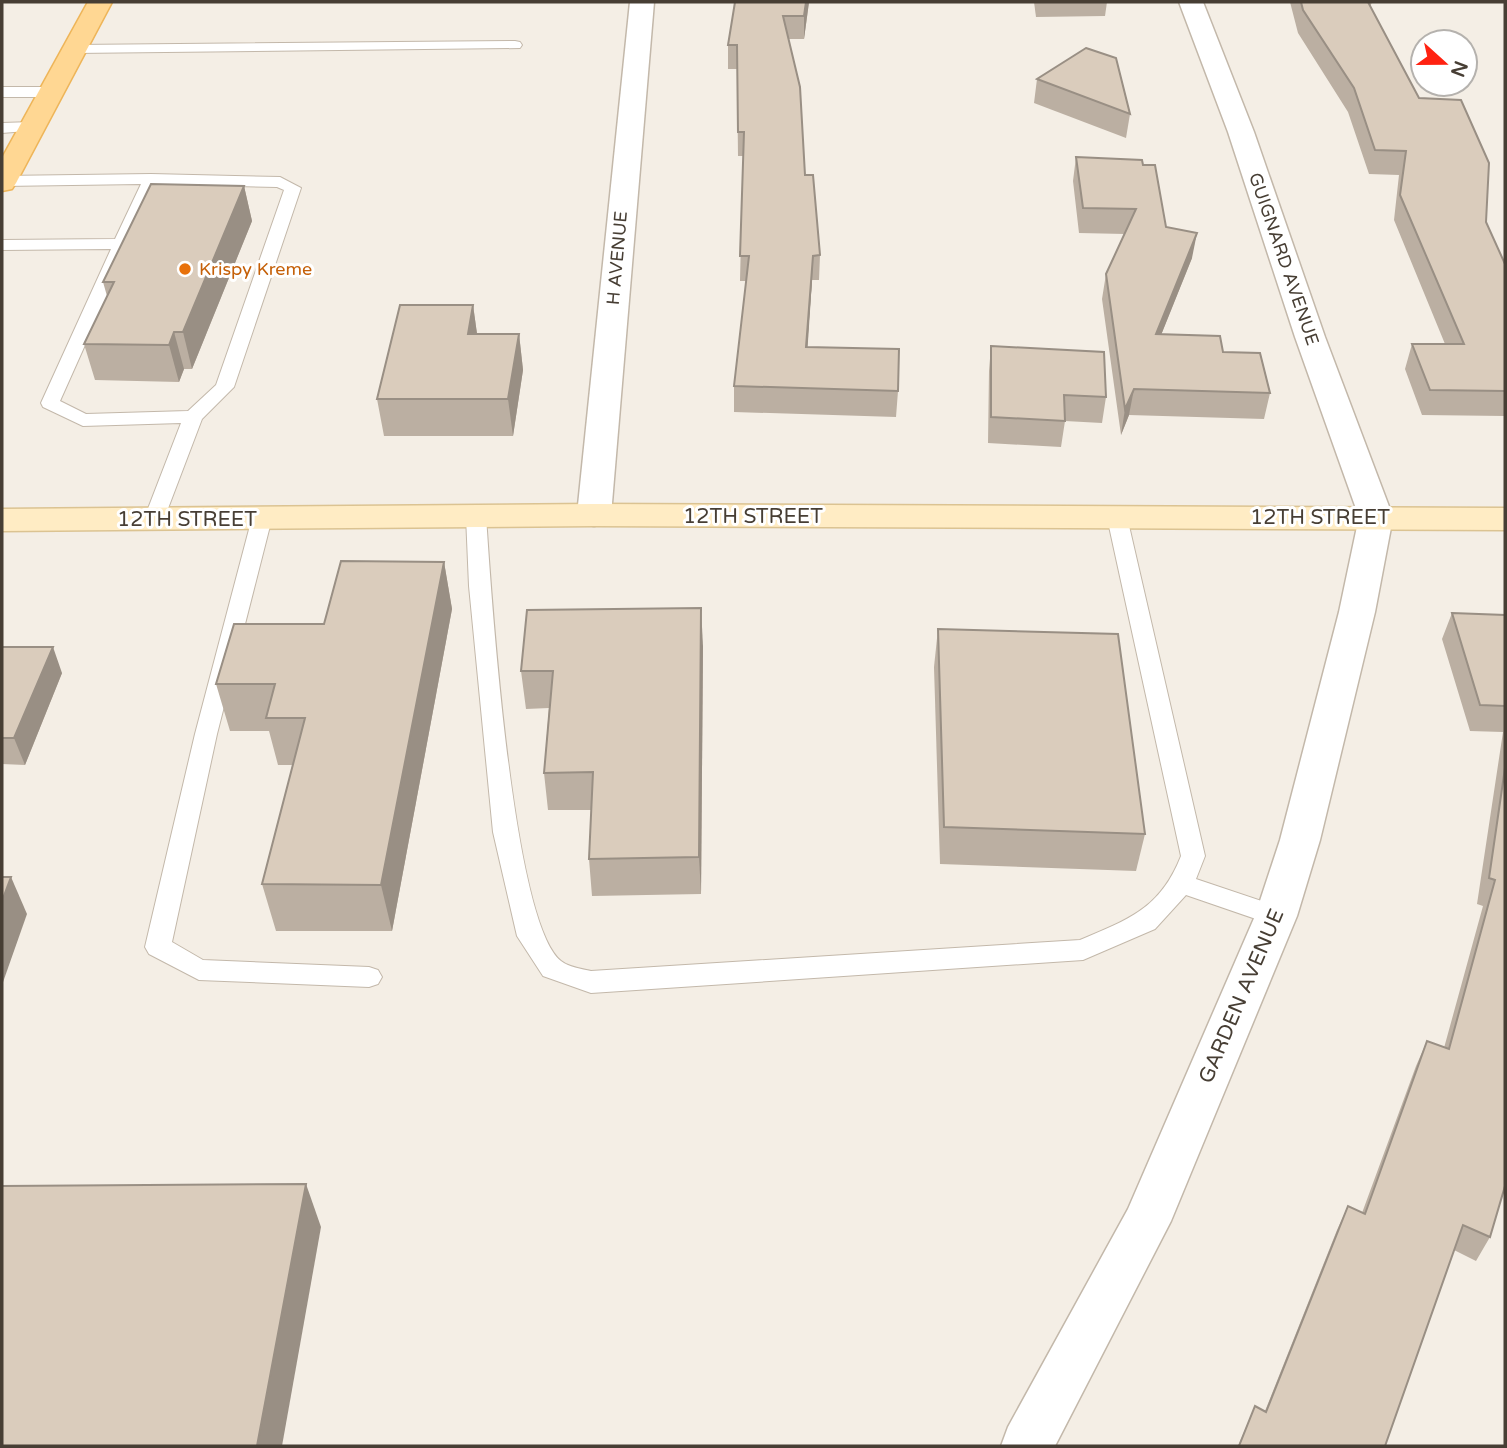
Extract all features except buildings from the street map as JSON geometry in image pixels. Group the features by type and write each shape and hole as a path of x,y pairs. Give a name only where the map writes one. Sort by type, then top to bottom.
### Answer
{"main road":[{"path":"2,182 100,2"},
{"name":"12TH STREET","path":"2,520 594,515 1505,519"}],"street":[{"name":"H AVENUE","path":"594,515 642,2"},
{"name":"GUIGNARD AVENUE","path":"1191,2 1241,132 1310,337 1376,517"},
{"name":"GARDEN AVENUE","path":"1027,1446 1147,1221 1276,916 1300,840 1357,612 1376,517"}],"lane":[{"path":"75,49 515,45"},
{"path":"2,92 51,92"},
{"path":"2,128 32,127"},
{"path":"2,182 151,179 280,182 293,188 225,387 193,417 153,519"},
{"path":"151,179 50,403 83,420 193,417"},
{"path":"2,245 122,244"},
{"path":"476,516 480,586 505,832 530,936 552,969 591,982 1083,950 1146,922 1182,884 1193,856 1117,517"},
{"path":"262,518 206,734 158,947 199,970 369,977"},
{"path":"1182,884 1276,916"}],"place":[{"name":"Krispy Kreme","path":"185,269"}]}
